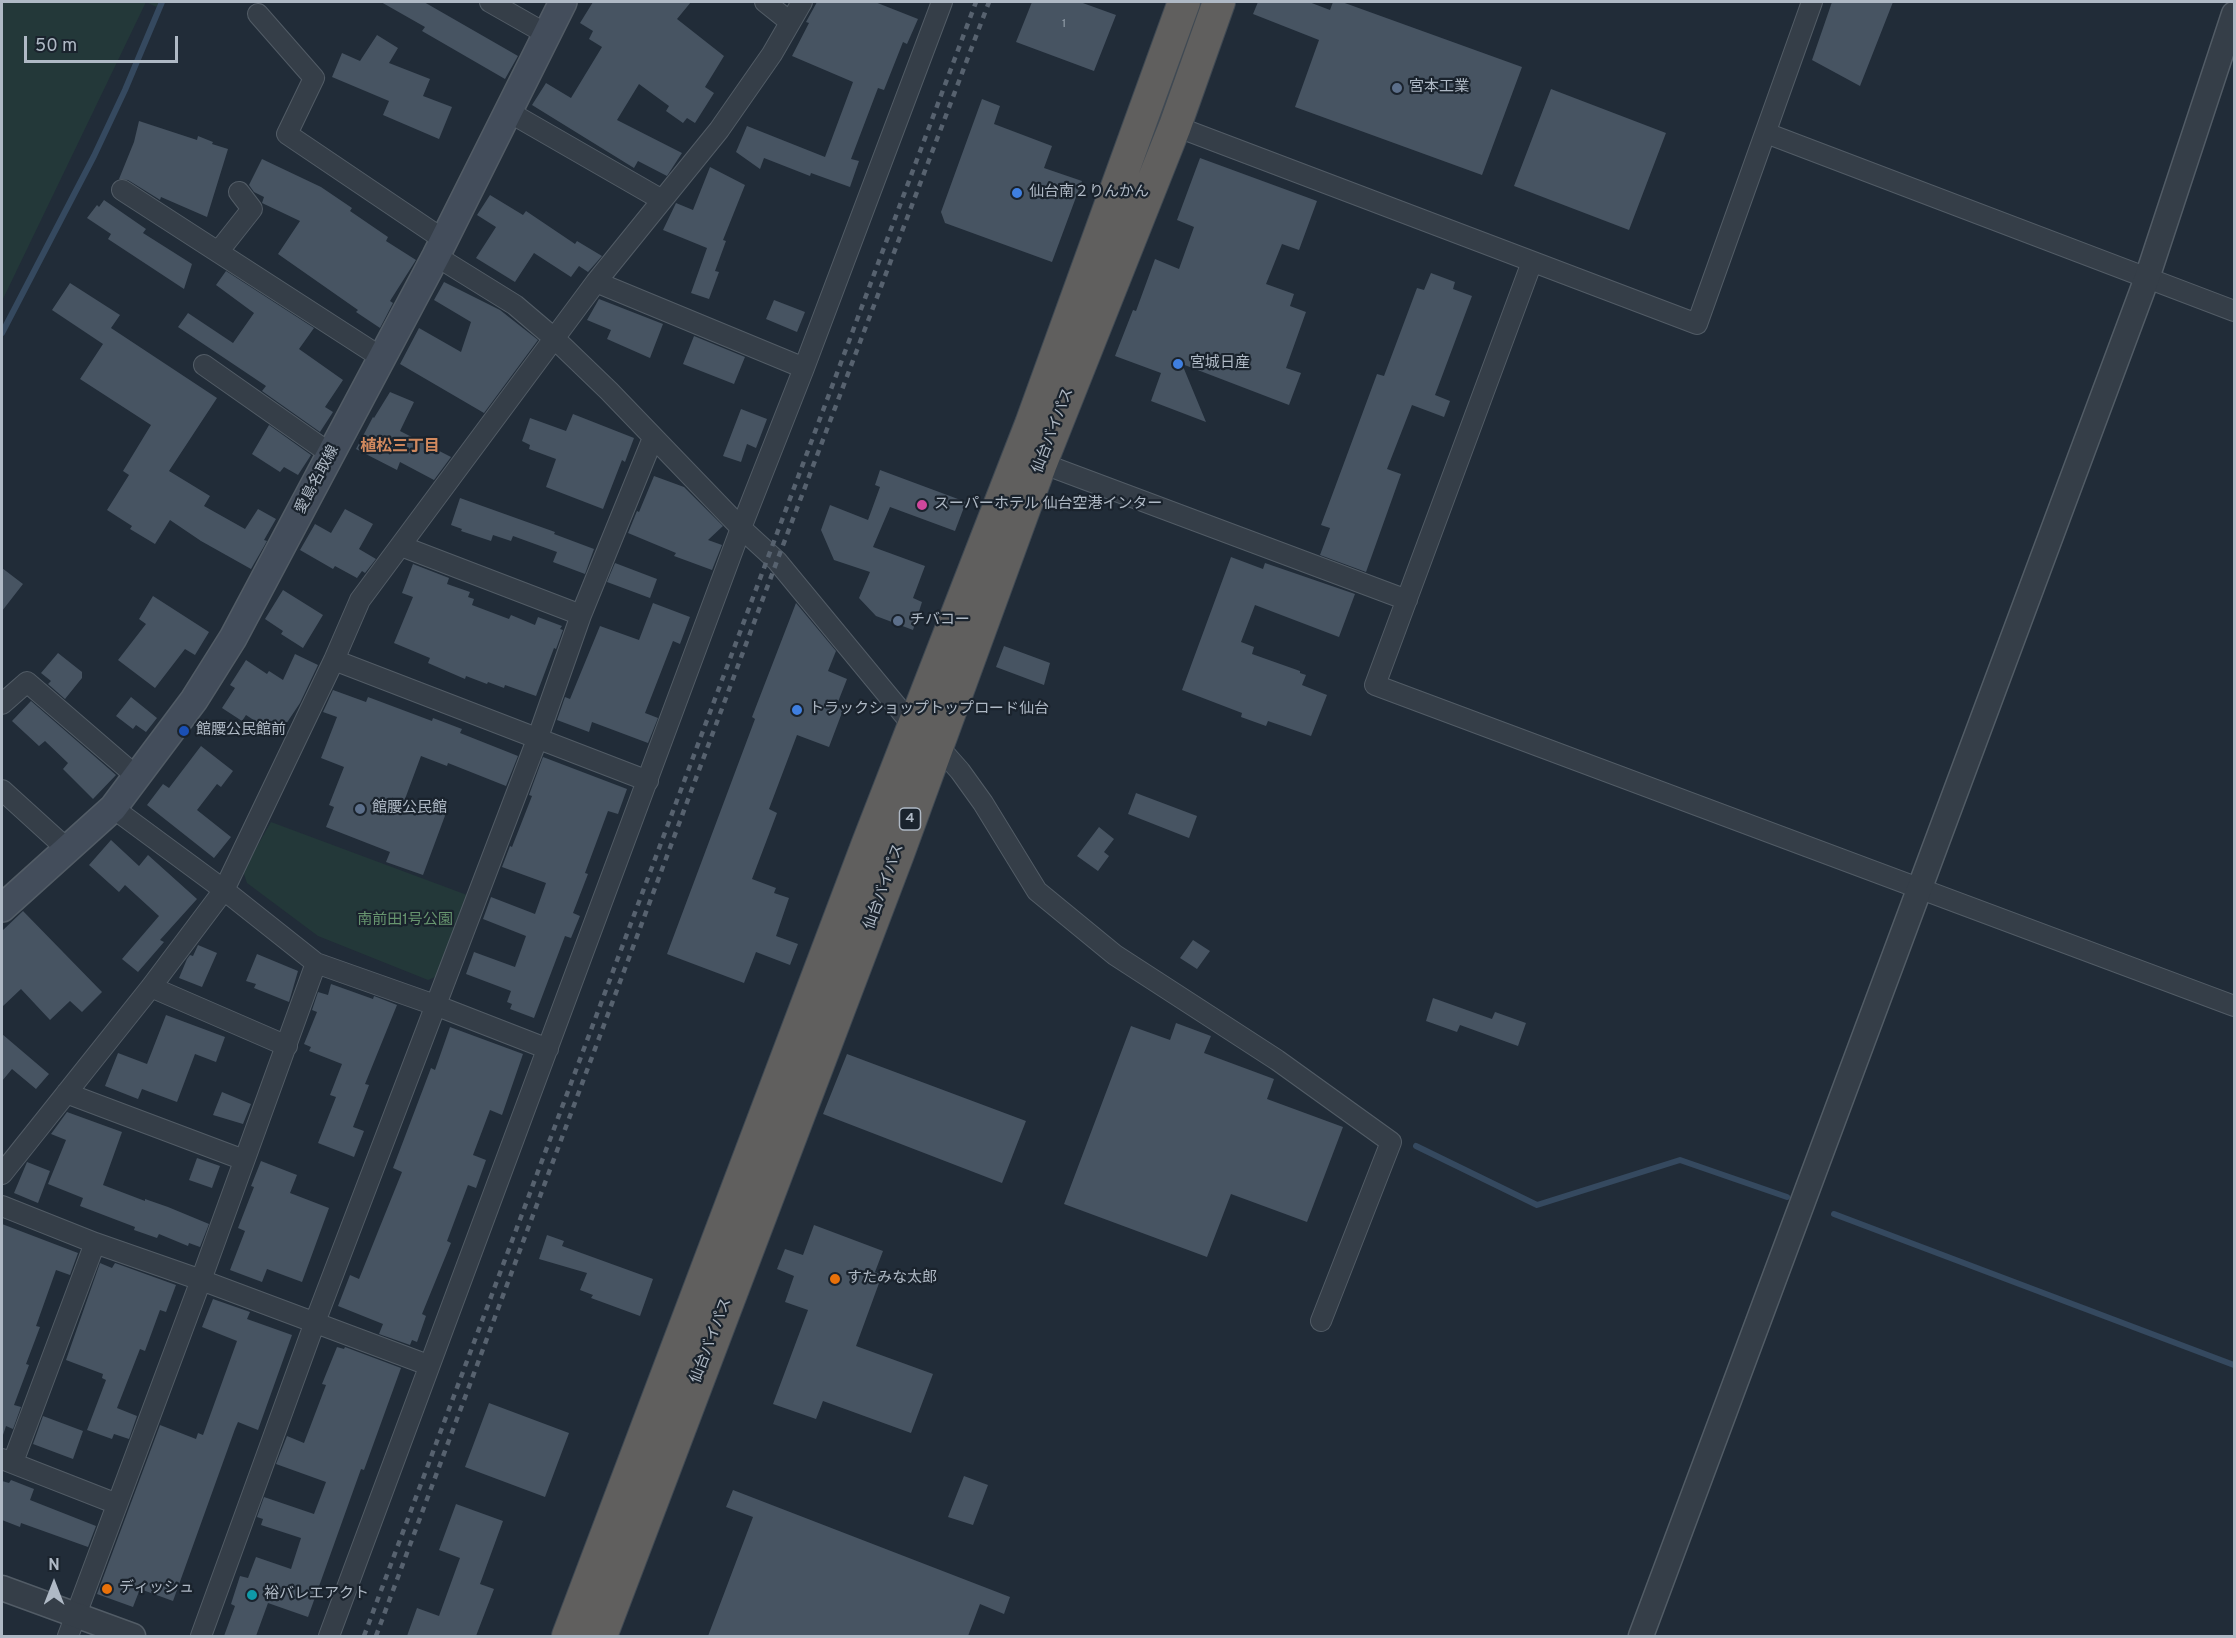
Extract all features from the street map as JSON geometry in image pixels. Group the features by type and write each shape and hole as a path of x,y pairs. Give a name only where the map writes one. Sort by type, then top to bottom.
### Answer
{"highway":[{"name":"仙台バイパス","path":"601,1636 898,854 925,736 1031,424 1184,2"},
{"name":"仙台バイパス","path":"568,1636 867,843 925,736 1041,463 1175,126 1219,2"}],"main road":[{"name":"愛島名取線","path":"2,908 113,808 194,700 233,638 440,248 563,2"}],"street":[{"path":"490,2 548,35"},
{"path":"765,2 790,22"},
{"path":"2,1174 151,987 224,890 334,660 360,600 596,282 719,130 772,54 802,2"},
{"path":"329,1636 741,528 942,2"},
{"path":"1175,126 1697,324 1812,2"},
{"path":"258,14 314,78 287,134 515,305 555,339 609,391 741,528 790,575 925,736 960,771 983,803 1037,891 1115,955 1277,1060 1390,1142 1322,1321"},
{"path":"1641,1636 2147,278 2235,14"},
{"path":"509,111 662,200"},
{"path":"1766,133 2235,310"},
{"path":"122,190 382,358"},
{"path":"218,252 252,209 239,192"},
{"path":"1532,262 1375,685 2235,1006"},
{"path":"596,282 804,368"},
{"path":"204,366 332,455"},
{"path":"201,1636 315,1322 538,737 581,615 653,438"},
{"path":"1041,463 1407,600"},
{"path":"401,546 581,615"},
{"path":"334,660 648,781"},
{"path":"2,704 27,682 136,777"},
{"path":"2,790 67,849"},
{"path":"113,808 224,890 316,963 435,1005 548,1049"},
{"path":"72,1626 316,963"},
{"path":"151,987 287,1046"},
{"path":"66,1093 244,1160"},
{"path":"2,1206 95,1244 201,1280 428,1365"},
{"path":"95,1244 7,1460 117,1504"},
{"path":"2,1588 72,1626 133,1636"}],"green space":[{"path":"2,2 146,2 2,301"},
{"path":"146,2 162,2 159,8"},
{"name":"南前田1号公園","path":"271,822 467,895 440,975 428,980 318,936 247,883 243,871"}],"building":[{"path":"381,2 424,2 518,56 505,79 422,31 425,27"},
{"path":"593,2 691,2 677,19 724,56 705,87 714,93 695,123 687,118 683,123 666,111 669,106 639,84 617,120 682,153 667,176 638,161 634,168 532,105 546,83 571,98 602,47 589,39 593,31 580,23"},
{"path":"817,2 875,2 918,19 907,44 903,42 884,90 878,88 851,159 859,161 850,187 811,173 810,176 764,158 760,169 736,152 747,126 825,157 853,82 792,56"},
{"path":"1032,2 1080,2 1116,15 1094,71 1016,42"},
{"path":"1258,2 1309,2 1330,10 1333,2 1342,2 1522,67 1482,175 1295,107 1319,40 1253,14"},
{"path":"1832,2 1893,2 1860,86 1812,60"},
{"path":"377,35 398,48 389,63 430,79 423,96 452,107 439,139 383,115 389,101 332,77 342,53 360,61"},
{"path":"1551,89 1666,133 1629,230 1514,186"},
{"path":"982,99 1000,106 994,124 1052,146 1044,168 1082,181 1052,262 945,223 941,212"},
{"path":"139,121 197,140 198,136 228,149 207,217 161,197 160,200 128,180 119,179 134,142"},
{"path":"1200,158 1317,201 1299,250 1282,244 1266,284 1294,294 1290,306 1306,312 1286,368 1301,373 1289,405 1182,364 1206,422 1151,401 1161,373 1115,356 1133,310 1136,311 1155,259 1179,269 1194,227 1177,220"},
{"path":"262,159 321,187 352,208 350,211 388,237 386,241 416,260 390,301 393,303 380,328 278,254 300,221 262,203 264,197 254,192 249,185"},
{"path":"710,167 745,185 723,240 726,241 715,271 719,272 709,299 691,293 707,248 663,230 676,203 693,210"},
{"path":"490,195 523,215 526,211 575,244 577,241 602,256 588,272 579,266 571,277 534,253 515,282 476,258 496,227 477,215"},
{"path":"104,200 146,229 143,233 192,264 184,289 108,239 111,234 87,218"},
{"path":"226,271 314,328 299,349 343,380 325,407 333,412 320,432 262,391 266,386 178,327 188,313 233,343 254,313 216,285"},
{"path":"1431,273 1455,282 1453,289 1472,296 1435,395 1450,401 1444,417 1412,405 1387,469 1401,474 1366,572 1320,555 1330,528 1321,525 1377,374 1384,376 1417,288 1424,290"},
{"path":"444,282 500,310 538,340 484,413 400,364 419,328 461,352 471,322 434,300"},
{"path":"70,283 120,315 111,328 217,398 169,471 210,496 204,506 245,529 258,509 276,519 251,569 201,541 170,520 155,544 130,529 132,526 107,510 129,475 123,471 151,425 80,379 103,344 52,310"},
{"path":"599,299 663,324 650,358 607,339 611,330 587,320"},
{"path":"774,300 805,312 797,332 766,319"},
{"path":"694,336 745,357 734,384 683,364"},
{"path":"390,392 414,402 400,431 451,457 434,480 400,462 397,470 356,449"},
{"path":"741,409 767,419 756,448 747,444 741,462 723,456"},
{"path":"573,414 634,438 625,462 622,460 603,509 546,487 556,459 529,449 530,445 522,441 530,418 566,431"},
{"path":"269,425 311,455 298,475 284,467 280,472 252,454"},
{"path":"880,470 966,502 955,531 890,507 873,547 925,566 913,598 922,602 913,630 876,616 859,598 870,572 834,560 821,530 830,505 868,520 880,487 875,485"},
{"path":"654,476 684,487 723,526 708,540 722,545 712,570 674,556 676,553 628,533"},
{"path":"460,498 555,532 554,534 594,549 585,574 553,562 557,552 513,536 511,541 493,535 491,541 461,531 462,529 451,525"},
{"path":"345,509 373,524 359,549 376,559 365,573 362,571 357,578 335,566 333,569 300,550 315,524 331,533"},
{"path":"1231,557 1263,569 1265,563 1355,594 1339,637 1255,605 1241,642 1254,647 1252,654 1300,671 1306,675 1302,685 1327,695 1311,736 1268,721 1266,726 1241,717 1242,713 1182,690"},
{"path":"615,563 657,579 650,598 607,582"},
{"path":"413,564 449,578 447,584 470,592 468,597 474,599 472,605 509,619 511,615 535,625 538,617 562,626 560,629 563,630 556,649 554,648 536,696 505,685 504,688 466,676 465,679 428,663 430,658 394,643 413,597 402,593"},
{"path":"2,568 23,584 2,611"},
{"path":"283,590 323,615 303,648 281,634 283,631 265,619"},
{"path":"153,596 209,632 195,655 185,649 155,688 118,660 146,624 139,619"},
{"path":"653,603 690,617 680,644 673,641 645,713 658,718 648,743 592,722 589,732 557,720 565,697 570,699 600,626 639,640"},
{"path":"796,603 836,651 828,671 847,679 836,707 843,710 829,747 797,735 769,809 777,813 752,879 776,888 774,893 789,898 776,936 798,944 790,965 756,952 744,983 667,954 755,719 752,717"},
{"path":"1004,646 1050,663 1044,685 996,667"},
{"path":"58,653 82,672 82,678 65,699 48,684 51,681 41,673"},
{"path":"295,654 318,665 300,703 278,736 246,715 242,721 222,708 235,688 230,685 246,660 267,674 269,671 283,680"},
{"path":"333,690 366,702 368,697 432,721 433,718 462,729 460,733 518,756 506,786 448,763 447,766 421,756 405,799 446,813 423,875 386,862 390,852 326,827 334,807 329,805 344,767 321,758 337,717 323,712"},
{"path":"131,697 157,718 146,732 136,725 133,729 116,716"},
{"path":"31,701 116,775 93,799 63,769 68,763 45,741 39,746 12,721"},
{"path":"201,746 233,771 221,787 217,784 197,810 231,837 214,858 147,805 163,784 169,788"},
{"path":"543,757 627,789 618,814 608,811 573,913 580,916 571,938 565,936 534,1018 510,1009 512,1004 507,1002 511,991 466,974 474,952 515,967 526,936 483,919 491,897 535,914 546,883 502,867 532,796 529,795"},
{"path":"1136,793 1197,816 1189,838 1128,814"},
{"path":"1099,827 1114,839 1104,852 1109,856 1098,871 1077,856"},
{"path":"111,840 139,866 148,855 197,899 160,940 164,942 138,972 122,959 159,916 125,885 119,892 89,865"},
{"path":"23,911 102,992 82,1012 70,1001 50,1020 21,989 2,1007 2,931"},
{"path":"1193,940 1210,951 1197,969 1180,958"},
{"path":"198,945 217,953 202,987 179,978 187,959 190,955 193,956"},
{"path":"257,954 298,971 289,1002 254,988 256,984 246,981"},
{"path":"331,984 397,1005 365,1084 369,1085 353,1127 364,1131 354,1157 318,1143 336,1097 330,1095 342,1064 309,1051 311,1047 304,1044 317,1012 312,1010 318,992 328,995"},
{"path":"1433,998 1492,1019 1495,1012 1526,1023 1518,1046 1460,1025 1457,1032 1426,1021"},
{"path":"166,1015 225,1037 216,1062 195,1054 177,1102 142,1089 138,1099 105,1086 118,1053 147,1064"},
{"path":"1176,1023 1211,1036 1204,1053 1274,1079 1267,1099 1343,1127 1307,1222 1231,1194 1207,1257 1064,1204 1131,1026 1170,1040"},
{"path":"450,1027 523,1054 502,1115 490,1110 473,1155 486,1160 476,1188 468,1185 447,1241 451,1243 422,1314 426,1316 417,1342 412,1340 410,1345 379,1334 383,1324 338,1306 350,1275 359,1279 402,1172 393,1168 431,1068 435,1070"},
{"path":"2,1034 49,1074 36,1089 12,1069 2,1081"},
{"path":"847,1054 1026,1121 1002,1183 823,1114"},
{"path":"222,1092 251,1104 243,1124 213,1115"},
{"path":"67,1112 122,1132 103,1185 209,1224 200,1247 189,1243 188,1246 159,1234 157,1238 134,1230 135,1227 80,1206 83,1198 48,1184 66,1140 51,1134"},
{"path":"197,1158 220,1166 212,1188 189,1180"},
{"path":"261,1161 297,1175 290,1193 329,1208 302,1282 267,1269 262,1282 230,1270 245,1231 238,1228 254,1187 251,1186"},
{"path":"27,1162 50,1171 38,1203 14,1193"},
{"path":"2,1224 78,1253 70,1275 56,1270 36,1326 40,1327 14,1405 21,1407 13,1429 6,1426 3,1435 2,1435"},
{"path":"814,1225 883,1251 875,1272 882,1275 856,1346 933,1374 911,1433 823,1401 816,1419 773,1404 808,1310 785,1302 794,1276 777,1269 785,1249 803,1255"},
{"path":"547,1235 564,1241 562,1246 653,1279 640,1316 591,1298 593,1295 580,1290 587,1273 539,1259"},
{"path":"100,1263 112,1268 115,1263 176,1285 166,1312 160,1310 145,1351 140,1349 117,1408 137,1416 129,1439 114,1434 112,1439 87,1430 106,1380 102,1378 103,1374 66,1360"},
{"path":"213,1299 250,1312 247,1319 292,1335 258,1430 238,1422 173,1601 140,1589 133,1607 97,1594 160,1425 196,1439 198,1433 203,1435 237,1341 202,1327"},
{"path":"337,1347 344,1349 345,1347 401,1368 364,1470 361,1469 308,1617 268,1603 256,1636 224,1636 235,1606 231,1604 240,1576 248,1578 256,1557 291,1569 301,1538 261,1525 263,1519 257,1517 264,1497 314,1514 326,1482 276,1464 287,1436 304,1443 326,1385 322,1384"},
{"path":"489,1403 569,1433 545,1497 465,1467"},
{"path":"43,1416 83,1431 73,1459 33,1444"},
{"path":"964,1476 988,1485 973,1525 948,1517"},
{"path":"11,1480 34,1489 30,1500 96,1526 88,1547 21,1523 20,1527 2,1520 2,1481 9,1483"},
{"path":"733,1490 1010,1597 1004,1614 980,1604 968,1636 708,1636 753,1517 726,1507"},
{"path":"456,1504 503,1521 480,1584 494,1589 476,1636 407,1636 417,1608 439,1616 460,1558 439,1550"}],"waterway":[{"path":"2,333 94,156 162,2"},
{"path":"1416,1146 1537,1205 1680,1160 1787,1197"},
{"path":"1834,1214 2234,1365"}],"railway":[{"path":"364,1636 976,2"},
{"path":"376,1636 777,561 989,2"}],"place":[{"name":"宮本工業","path":"1397,88"},
{"name":"仙台南２りんかん","path":"1017,193"},
{"name":"宮城日産","path":"1178,364"},
{"name":"スーパーホテル 仙台空港インター","path":"922,505"},
{"name":"チバコー","path":"898,621"},
{"name":"トラックショップトップロード仙台","path":"797,710"},
{"name":"館腰公民館前","path":"184,731"},
{"name":"館腰公民館","path":"360,809"},
{"name":"すたみな太郎","path":"835,1279"},
{"name":"ディッシュ","path":"107,1589"},
{"name":"裕バレエアクト","path":"252,1595"}],"district":[{"name":"植松三丁目","path":"400,448"}]}
